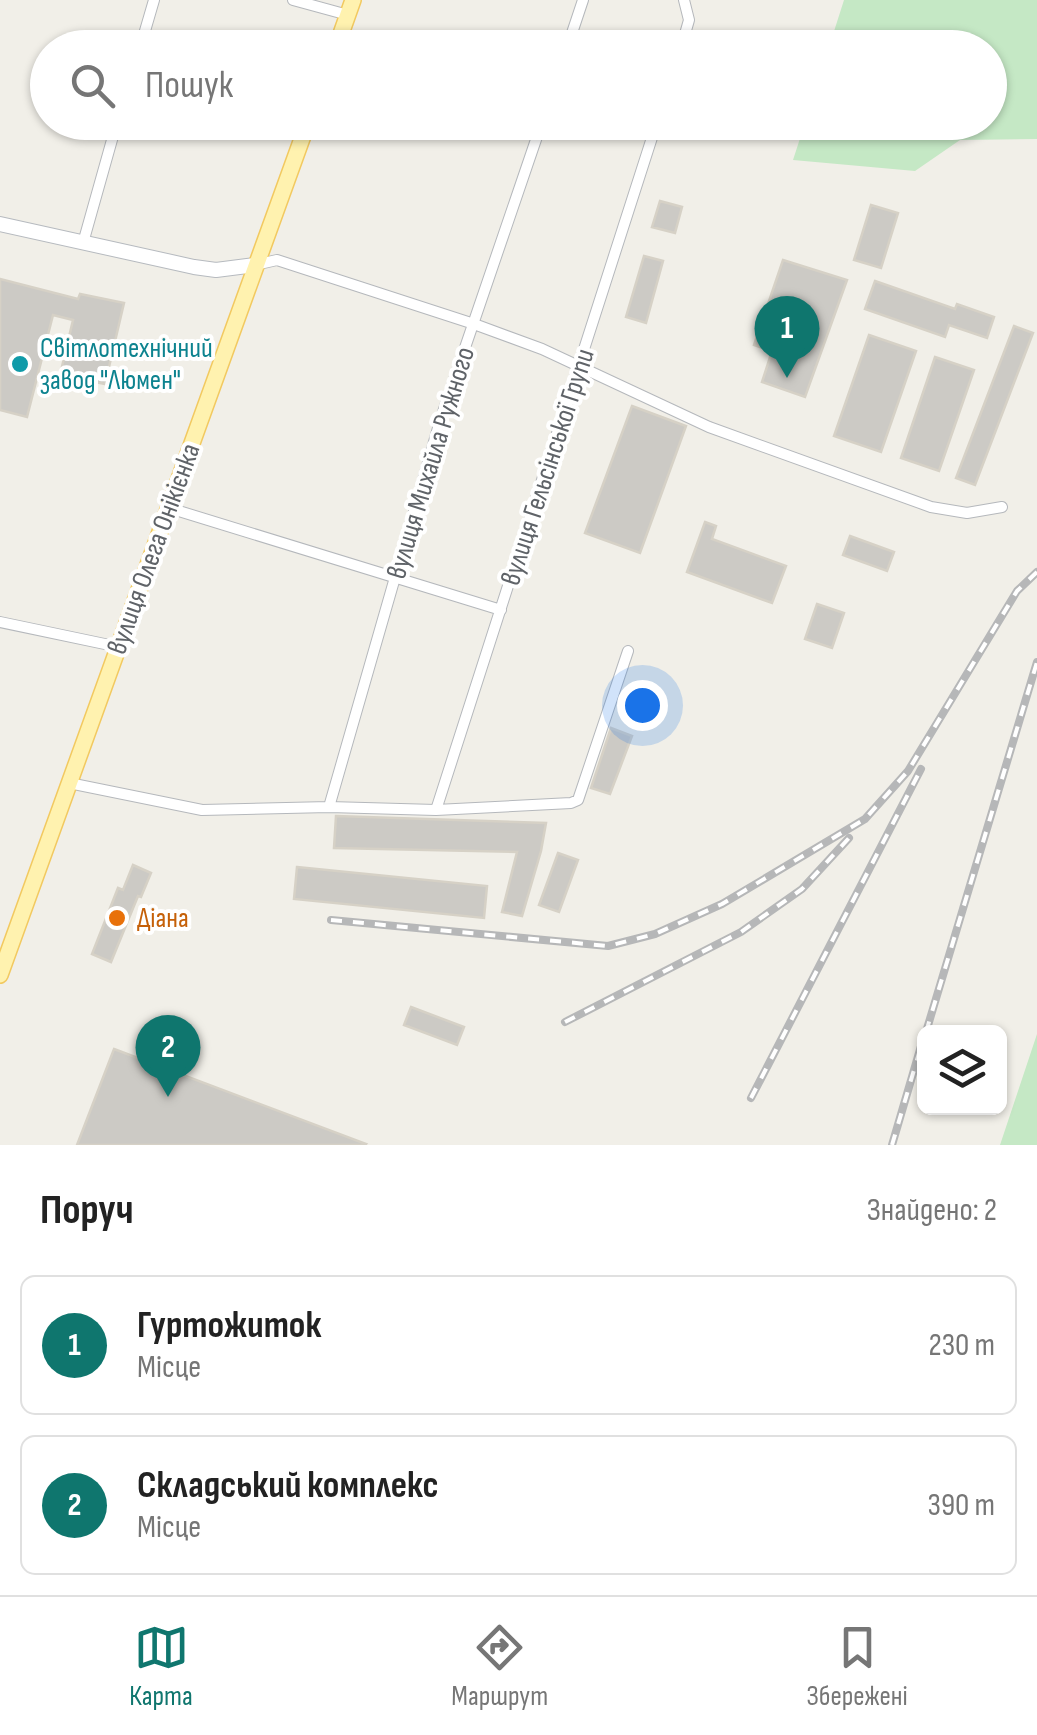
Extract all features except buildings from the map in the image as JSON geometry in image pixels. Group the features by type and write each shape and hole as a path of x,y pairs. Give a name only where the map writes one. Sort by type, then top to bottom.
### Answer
{"main road":[{"name":"вулиця Олега Онікієнка","path":"0,975 6,944 119,648 301,140"}],"street":[{"path":"145,30 154,0"},
{"path":"293,0 350,8"},
{"path":"573,30 583,0"},
{"path":"686,2 690,20 687,30"},
{"path":"83,244 112,140"},
{"name":"вулиця Михайла Ружного","path":"328,806 440,420 536,140"},
{"name":"вулиця Гельсінської Групи","path":"436,810 652,140"},
{"path":"0,224 205,269 277,260 474,324 709,427 931,507 968,513 1002,508"},
{"path":"169,508 501,610"},
{"path":"0,622 119,648"},
{"path":"69,783 202,810 328,806 436,810 571,803 578,800 628,651"}],"green space":[{"path":"844,0 1037,0 1037,139 1007,139 1007,30 834,30"},
{"path":"799,140 960,140 915,171 793,160"},
{"path":"1037,1034 1037,1145 1000,1145"}],"railway":[{"path":"331,920 608,946 655,934 722,904 865,819 908,771 1017,591 1037,572"},
{"path":"928,1025 1037,662"},
{"path":"751,1098 921,769"},
{"path":"565,1022 741,932 802,889 849,838"},
{"path":"892,1145 917,1060"}],"place":[{"name":"Світлотехнічний завод \"Люмен\"","path":"20,364"},
{"name":"Гуртожиток","path":"787,378"},
{"name":"Діана","path":"117,918"},
{"name":"Складський комплекс","path":"168,1097"}]}
